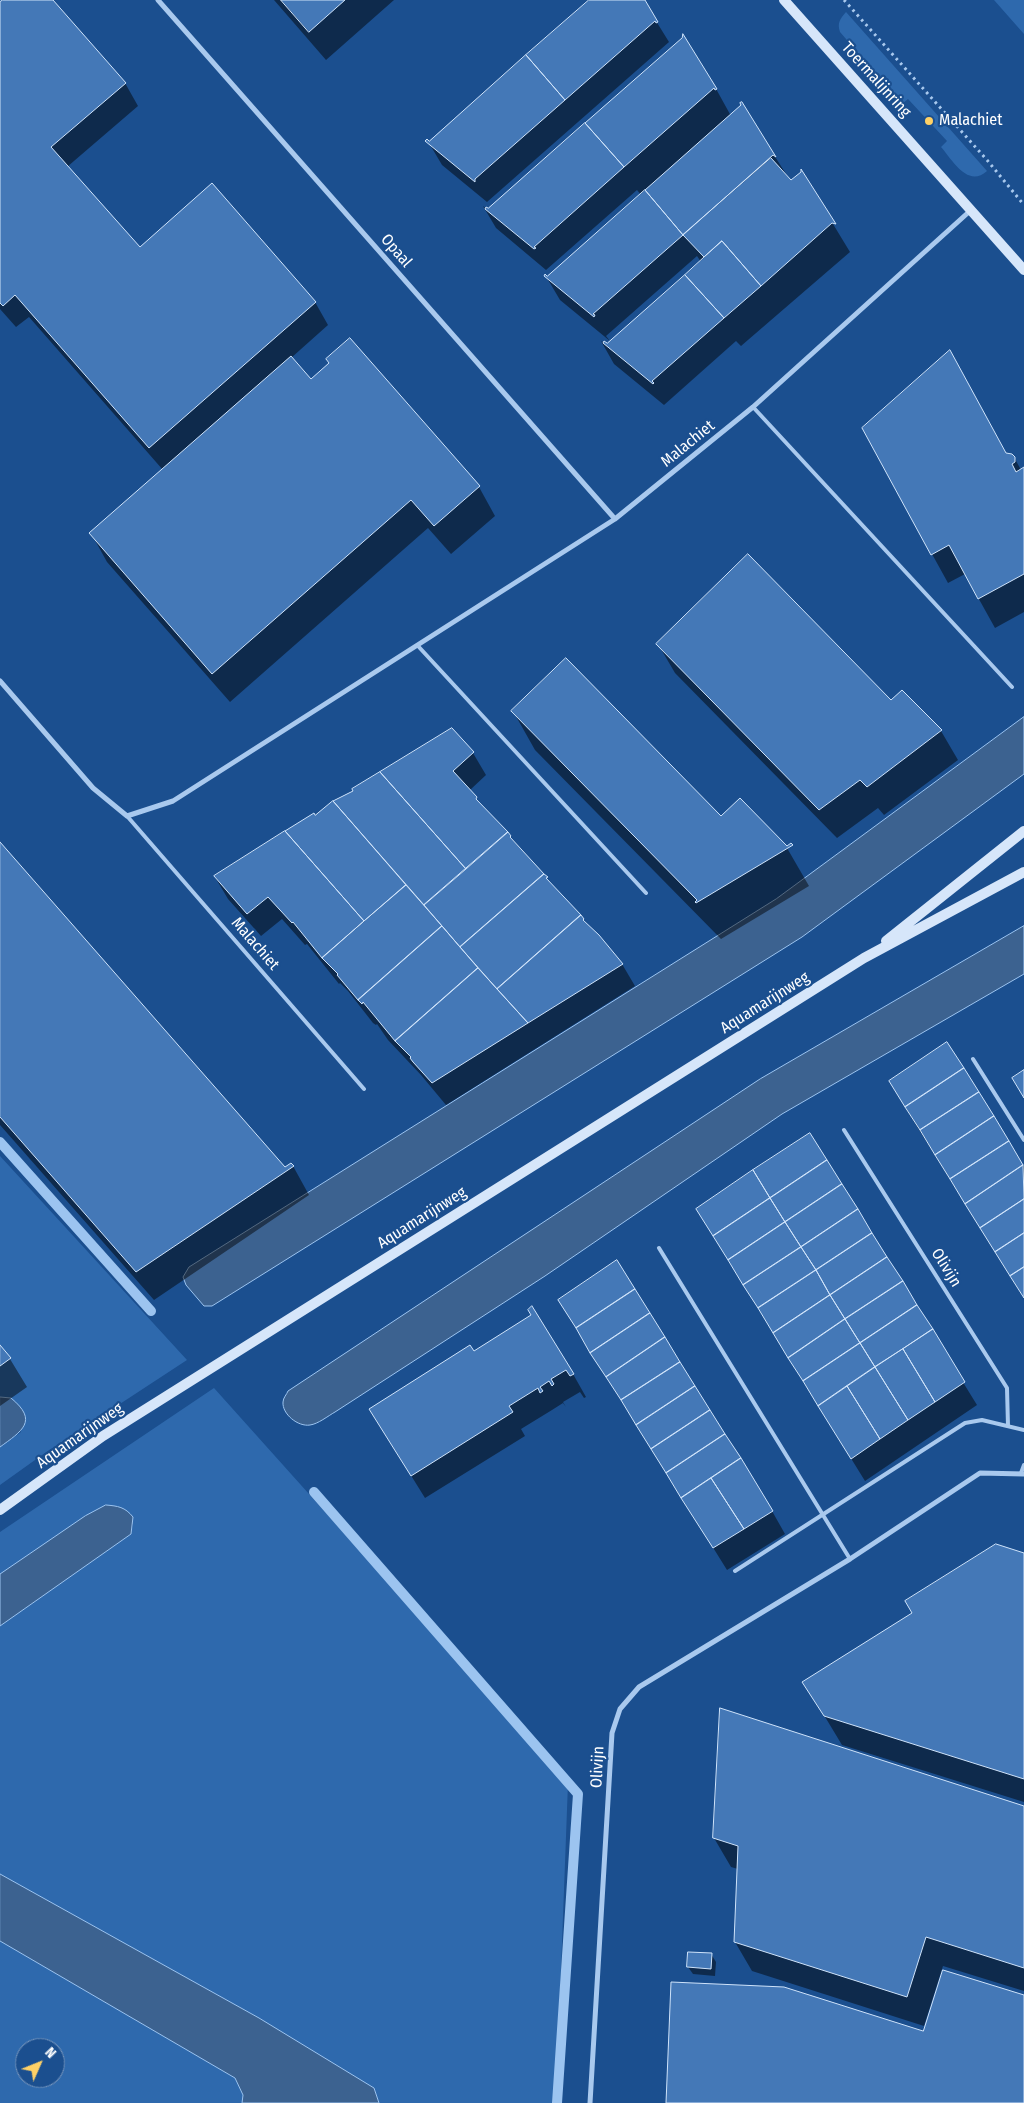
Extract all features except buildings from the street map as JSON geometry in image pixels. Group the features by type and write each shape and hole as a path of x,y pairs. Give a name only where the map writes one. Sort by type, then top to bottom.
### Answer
{"street":[{"name":"Opaal","path":"158,0 615,519"},
{"name":"Toermalijnring","path":"784,0 1024,270"},
{"name":"Malachiet","path":"0,681 93,788 127,816 173,801 615,519 753,407 971,209"},
{"name":"Aquamarijnweg","path":"864,958 1024,831"},
{"name":"Aquamarijnweg","path":"0,1510 103,1436 864,958 1024,872"},
{"name":"Olivijn","path":"590,2103 612,1733 620,1709 639,1687 850,1559 980,1473 1022,1474"}],"lane":[{"path":"753,407 1012,687"},
{"path":"418,646 646,893"},
{"name":"Malachiet","path":"127,816 364,1089"},
{"path":"973,1059 1024,1140"},
{"name":"Olivijn","path":"844,1130 1007,1388 1008,1426"},
{"path":"659,1248 850,1559"},
{"path":"735,1571 965,1423 982,1420 1024,1430"},
{"name":"Olivijn","path":"1022,1474 1024,1465"}],"path":[{"name":"Toermalijnring","path":"844,0 987,160 1024,205"}],"shaded area":[{"path":"994,0 1024,0 1024,34"},
{"path":"846,12 987,171 973,176 961,171 941,147 947,141 908,99 902,104 840,32 840,21"},
{"path":"1024,717 1024,774 802,937 212,1306 204,1306 186,1285 183,1277 189,1267 776,899"},
{"path":"1024,926 1024,974 782,1114 545,1276 323,1420 305,1425 296,1422 285,1411 283,1401 288,1391 760,1079"},
{"path":"0,1156 187,1360 42,1455 0,1485 0,1447 21,1432 11,1398 0,1397"},
{"path":"214,1388 568,1783 556,2103 379,2103 373,2088 259,2018 0,1874 0,1626 131,1534 133,1524 0,1574 0,1532"},
{"path":"0,1397 11,1398 24,1413 26,1419 21,1431 0,1447"},
{"path":"106,1505 121,1508 133,1517 131,1534 0,1626 0,1574 85,1516"},
{"path":"0,1874 259,2018 374,2088 379,2103 242,2103 243,2095 235,2078 0,1941"},
{"path":"0,1941 235,2078 243,2095 242,2103 0,2103"}],"waterway":[{"path":"0,1142 151,1311"},
{"path":"314,1492 578,1794 557,2103"}],"place":[{"name":"Malachiet","path":"929,121"}]}
